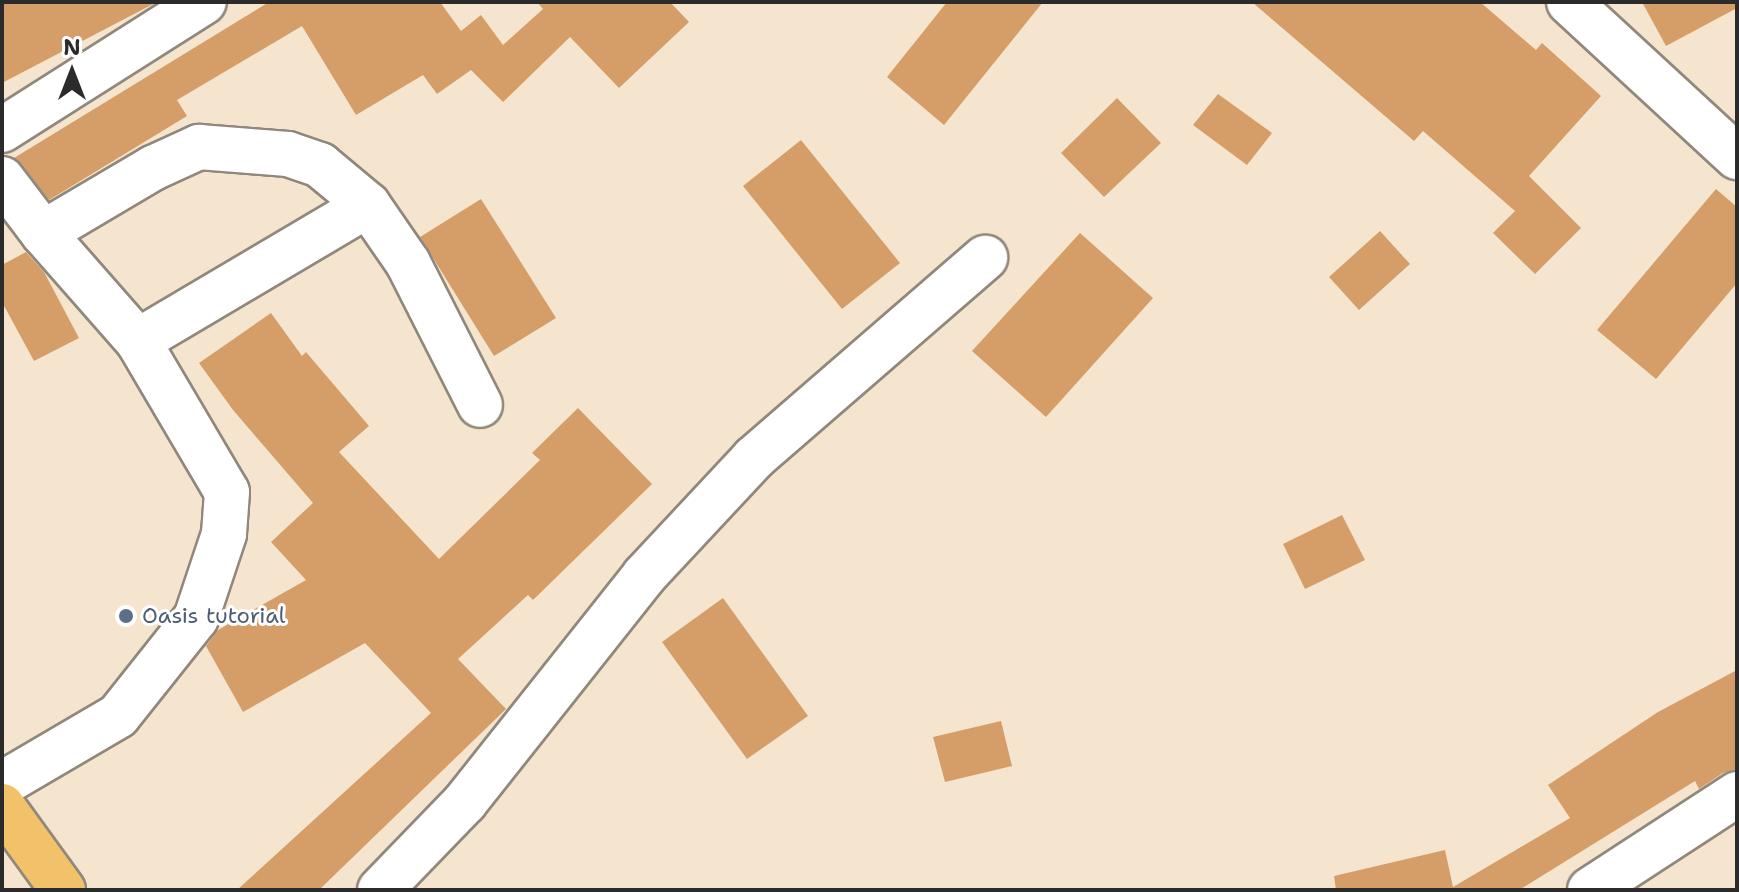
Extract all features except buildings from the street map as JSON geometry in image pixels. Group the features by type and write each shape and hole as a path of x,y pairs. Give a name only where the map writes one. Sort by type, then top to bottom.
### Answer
{"main road":[{"path":"2,806 63,890"}],"street":[{"path":"2,130 204,2"},
{"path":"1569,2 1737,157"},
{"path":"43,233 153,168 199,147 246,148 320,165 368,205 408,263 480,405"},
{"path":"2,179 43,233 138,341 227,492 224,534 217,563 196,618 118,716 2,784"},
{"path":"138,341 368,205"},
{"path":"380,890 465,802 644,576 754,458 985,258"},
{"path":"1590,890 1737,794"}],"place":[{"name":"Oasis tutorial","path":"126,616"}]}
